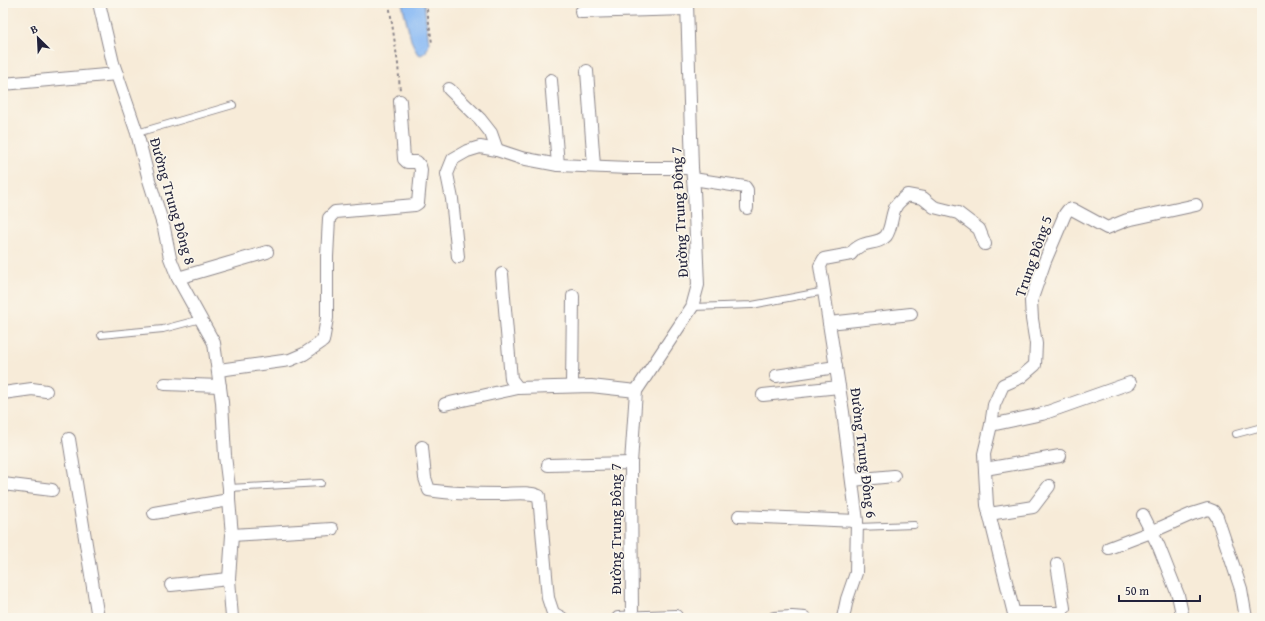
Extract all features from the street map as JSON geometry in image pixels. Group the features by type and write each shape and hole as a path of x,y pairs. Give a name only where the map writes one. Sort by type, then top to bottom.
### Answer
{"street":[{"name":"Đường Trung Đông 8","path":"99,3 117,74 137,133 149,180 164,228 170,258 178,278 214,343 219,370 225,456 229,488 232,535 229,578 232,618"},
{"path":"581,12 687,6"},
{"name":"Đường Trung Đông 7","path":"632,617 631,463 636,391 692,307 698,285 687,6"},
{"path":"588,71 594,166"},
{"path":"3,84 117,74"},
{"path":"551,80 558,164"},
{"path":"449,89 480,119 491,133 497,150"},
{"path":"219,370 290,360 304,354 323,341 327,318 327,257 329,218 331,214 335,212 415,205 418,202 421,170 417,162 407,162 404,159 400,101"},
{"path":"458,258 452,199 447,174 453,158 467,151 480,147 497,150 521,158 558,164 693,173 745,187 747,190 747,208"},
{"name":"Đường Trung Đông 6","path":"843,618 847,599 856,573 857,524 839,387 820,266 824,259 851,254 855,247 867,242 880,240 886,236 896,206 908,195 923,198 934,207 958,213 979,229 985,244"},
{"name":"Trung Đông 5","path":"1014,616 987,505 984,454 994,405 1003,385 1022,377 1035,365 1036,344 1032,320 1031,301 1065,214 1068,210 1072,209 1106,228 1127,220 1196,205"},
{"path":"178,278 267,252"},
{"path":"502,274 511,379 518,388"},
{"path":"572,386 573,296"},
{"path":"829,323 911,314"},
{"path":"776,376 836,367"},
{"path":"991,425 1042,414 1130,383"},
{"path":"165,384 220,386"},
{"path":"445,404 518,388 591,386 636,391"},
{"path":"763,395 839,387"},
{"path":"3,393 32,389 46,391"},
{"path":"69,439 98,618"},
{"path":"422,447 425,478 429,490 458,494 532,493 539,496 548,598 553,616"},
{"path":"985,469 1060,456"},
{"path":"548,465 631,463"},
{"path":"852,480 894,476"},
{"path":"3,484 52,490"},
{"path":"989,514 1033,507 1049,486"},
{"path":"154,513 229,500"},
{"path":"1109,548 1203,510 1208,509 1213,511 1217,517 1241,589 1246,618"},
{"path":"1143,515 1178,595 1183,618"},
{"path":"739,516 857,524"},
{"path":"232,535 332,529"},
{"path":"1014,616 1060,613 1064,608 1058,564"},
{"path":"171,585 229,578"},
{"path":"618,618 676,616"},
{"path":"774,618 805,618"}],"lane":[{"path":"137,133 233,105"},
{"path":"692,307 752,305 824,291"},
{"path":"101,335 163,329 201,319"},
{"path":"1236,434 1262,427"},
{"path":"229,488 321,482"},
{"path":"857,524 914,526"}],"path":[{"path":"389,3 398,64 400,101"},
{"path":"426,3 432,43"}],"water":[{"path":"402,3 424,3 429,43 426,52 421,55 417,53 411,40"}]}
